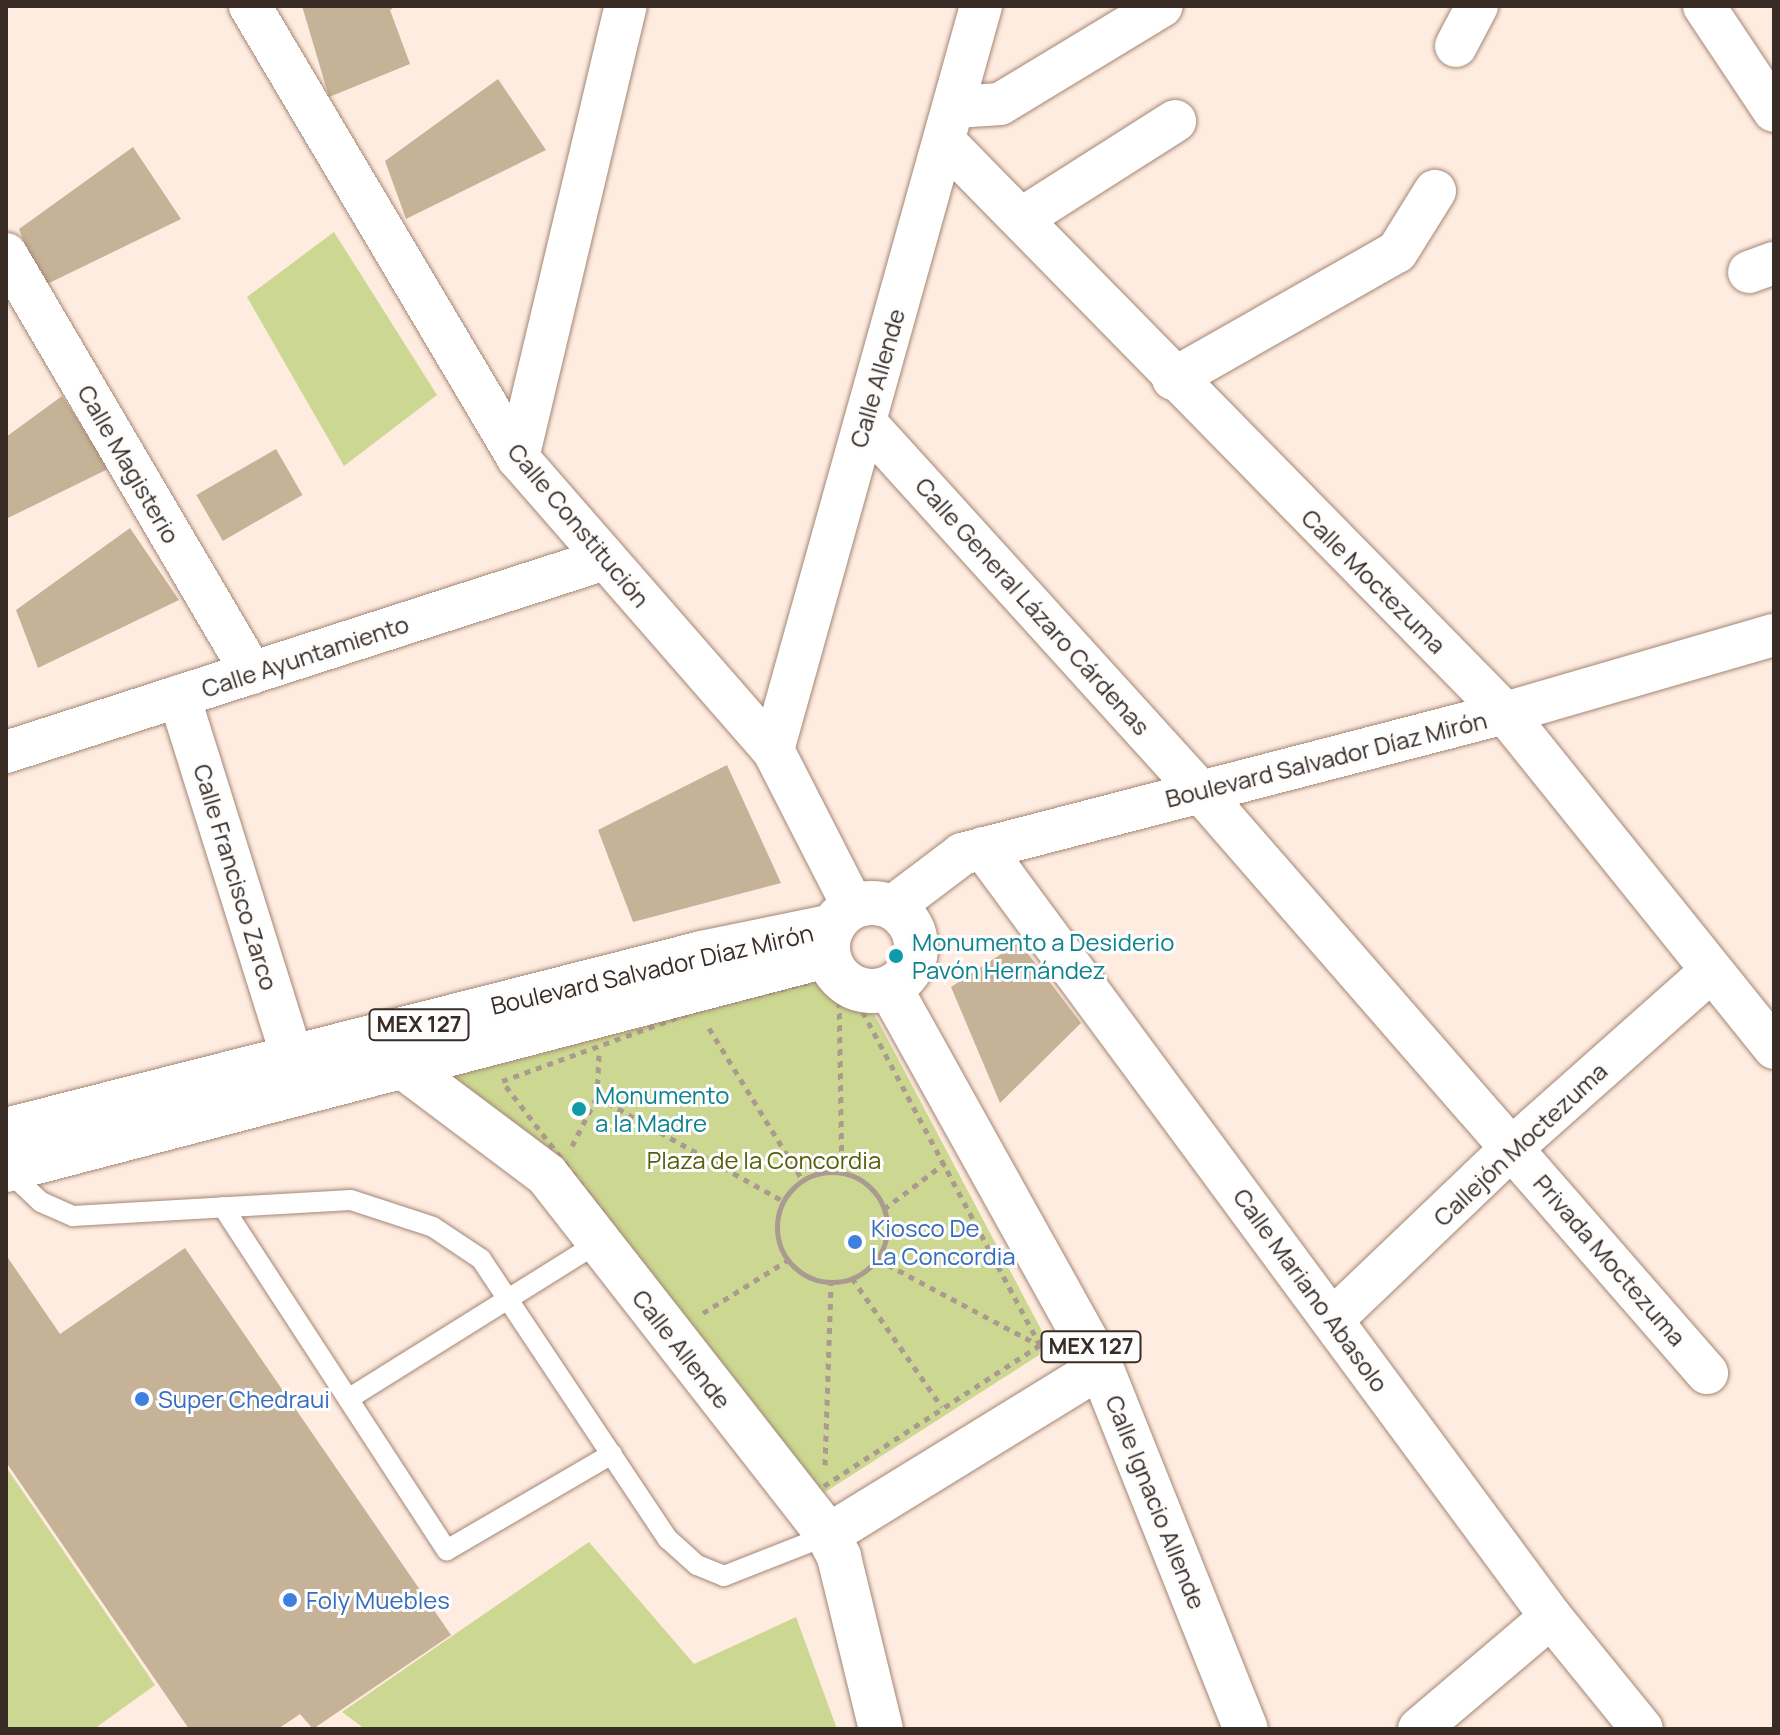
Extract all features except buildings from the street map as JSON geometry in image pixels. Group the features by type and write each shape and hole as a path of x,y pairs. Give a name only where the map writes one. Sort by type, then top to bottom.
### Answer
{"main road":[{"name":"Boulevard Salvador Díaz Mirón","path":"6,1170 397,1049 856,951"},
{"name":"Calle Ignacio Allende","path":"856,951 1101,1367 1246,1729"},
{"name":"Boulevard Salvador Díaz Mirón","path":"6,1130 292,1057 397,1049"},
{"name":"Calle Allende","path":"397,1049 547,1175 828,1535 839,1557 881,1729"}],"street":[{"name":"Calle Constitución","path":"250,6 518,458 773,750 856,951"},
{"path":"518,458 626,6"},
{"name":"Calle Allende","path":"773,750 981,6"},
{"path":"950,124 1000,104 1162,6"},
{"path":"1456,46 1477,6"},
{"path":"1704,6 1774,111"},
{"path":"1024,217 1175,121"},
{"name":"Calle Moctezuma","path":"950,124 1024,217 1173,379 1505,713 1774,1048"},
{"path":"1173,379 1397,252 1435,191"},
{"name":"Calle Magisterio","path":"6,254 252,673"},
{"name":"Calle General Lázaro Cárdenas","path":"865,422 1200,791"},
{"name":"Calle Ayuntamiento","path":"6,752 605,559"},
{"name":"Boulevard Salvador Díaz Mirón","path":"856,951 962,854 1505,713 1774,635"},
{"name":"Calle Francisco Zarco","path":"179,696 292,1057"},
{"path":"1200,791 1513,1147"},
{"name":"Calle Mariano Abasolo","path":"983,848 1334,1318 1551,1617 1642,1729"},
{"name":"Callejón Moctezuma","path":"1334,1318 1513,1147 1710,972"},
{"name":"Privada Moctezuma","path":"1513,1147 1707,1373"},
{"path":"828,1535 1101,1367"},
{"path":"1419,1729 1551,1617"}],"lane":[{"path":"6,1170 41,1202 73,1216 351,1200 433,1227 481,1259 668,1539 697,1565 724,1576 828,1535"},
{"path":"223,1207 447,1550 612,1454"},
{"path":"348,1399 599,1242"}],"path":[{"path":"856,951 817,980 698,1010 502,1081 685,1324 816,1491 1040,1345"},
{"path":"856,951 857,1001 946,1162 1040,1345"},
{"path":"842,1172 856,951"},
{"path":"698,1010 802,1180"},
{"path":"563,1163 597,1097 600,1044"},
{"path":"597,1097 783,1201"},
{"path":"884,1209 946,1162"},
{"path":"842,1172 868,1185 884,1209 885,1243 877,1259 852,1278 831,1282 800,1272 788,1260 777,1231 783,1201 802,1180 842,1172"},
{"path":"877,1259 1040,1345 1101,1367"},
{"path":"685,1324 788,1260"},
{"path":"852,1278 942,1407"},
{"path":"828,1535 824,1485 831,1282"}],"green space":[{"path":"334,232 437,395 344,466 247,297"},
{"name":"Plaza de la Concordia","path":"824,968 853,981 878,1021 1044,1335 1039,1355 819,1496 453,1079 455,1073"},
{"path":"6,1467 155,1685 94,1729 6,1729"},
{"path":"589,1542 694,1664 796,1617 837,1729 365,1729 342,1712"}],"place":[{"name":"Monumento a Desiderio Pavón Hernández","path":"896,956"},
{"name":"Monumento a la Madre","path":"579,1109"},
{"name":"Kiosco De La Concordia","path":"855,1242"},
{"name":"Super Chedraui","path":"142,1399"},
{"name":"Foly Muebles","path":"290,1600"}]}
